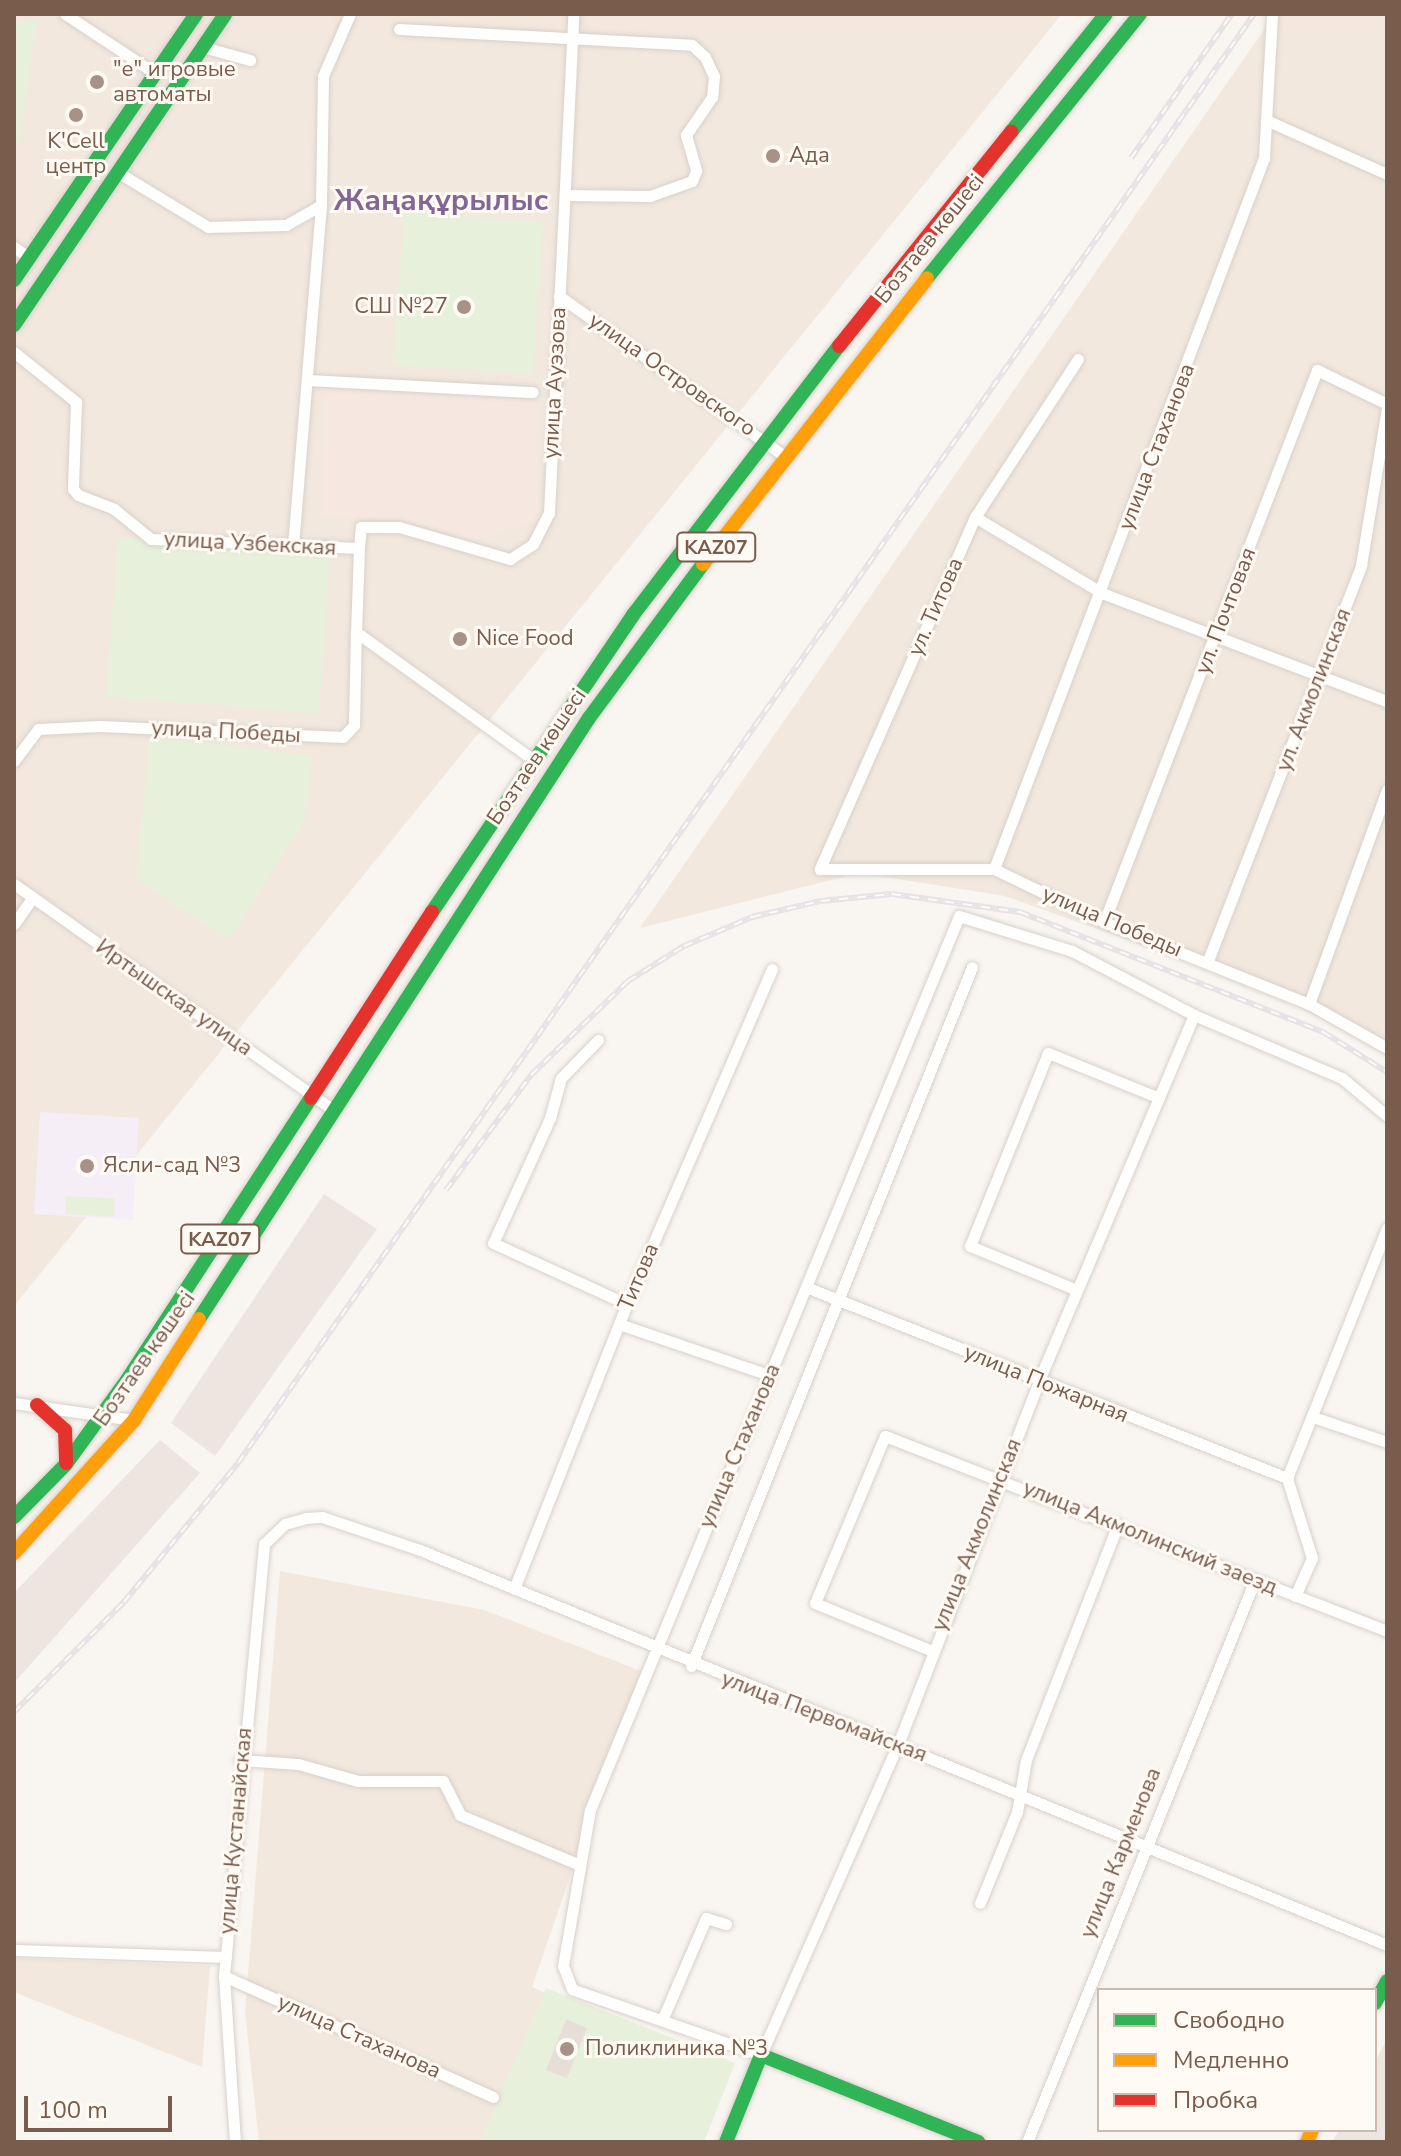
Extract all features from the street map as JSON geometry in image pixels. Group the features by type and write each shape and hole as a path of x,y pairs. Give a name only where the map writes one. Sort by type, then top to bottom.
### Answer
{"main road":[{"path":"14,280 196,14"},
{"path":"14,325 225,14"},
{"name":"Бозтаев көшесі","path":"14,1517 66,1464 104,1412 532,759 764,441 1106,14"},
{"name":"Бозтаев көшесі","path":"14,1553 134,1420 589,718 784,456 1140,14"},
{"path":"37,1405 65,1430 66,1464"},
{"path":"1377,1999 1387,1981"},
{"path":"726,2142 761,2055 978,2142"}],"street":[{"path":"65,14 91,28 156,74"},
{"path":"91,14 91,28"},
{"path":"293,546 296,467 305,446 321,205 323,76 350,14"},
{"name":"улица Ауэзова","path":"359,548 361,527 421,531 493,558 510,559 533,544 549,513 573,14"},
{"name":"улица Стаханова","path":"994,869 1102,593 1264,158 1272,14"},
{"path":"399,29 692,45 714,76 712,97 686,135 696,171 682,189 650,196 565,195"},
{"path":"203,47 250,60"},
{"path":"1266,120 1387,174"},
{"path":"119,173 208,227 286,225 321,205"},
{"path":"14,247 29,258"},
{"name":"улица Островского","path":"559,296 784,456"},
{"name":"улица Узбекская","path":"14,352 76,402 73,489 78,495 114,509 151,539 359,548 356,632"},
{"name":"ул. Титова","path":"820,869 975,517 1078,359"},
{"name":"ул. Почтовая","path":"1104,922 1217,636 1317,370 1387,406"},
{"path":"309,380 533,392"},
{"name":"ул. Акмолинская","path":"1207,963 1361,565 1387,406"},
{"path":"975,517 1102,593 1319,678 1387,701"},
{"path":"356,632 532,759"},
{"name":"улица Победы","path":"14,761 38,729 100,726 343,737 354,725 356,632"},
{"path":"1309,1004 1387,790"},
{"name":"улица Победы","path":"820,869 994,869 1104,922 1309,1004 1387,1048"},
{"name":"Иртышская улица","path":"14,884 335,1111"},
{"path":"14,924 32,898"},
{"name":"улица Победы","path":"957,921 964,914 1072,951 1194,1015 1342,1078 1387,1116"},
{"name":"улица Стаханова","path":"663,2018 572,1989 566,1981 578,1864 590,1810 957,921"},
{"path":"691,1666 972,967"},
{"name":"Титова","path":"514,1589 627,1304 772,969"},
{"name":"улица Акмолинская","path":"761,2055 898,1744 930,1650 1002,1479 1039,1381 1194,1015"},
{"path":"598,1040 561,1078 550,1118 493,1243 627,1304"},
{"path":"1077,1290 970,1246 1048,1053 1157,1097"},
{"path":"1295,1596 1312,1558 1287,1478 1387,1228"},
{"name":"улица Пожарная","path":"806,1287 1287,1478"},
{"path":"619,1324 769,1375"},
{"path":"14,1403 104,1412 134,1420"},
{"path":"1313,1417 1387,1442"},
{"name":"улица Акмолинский заезд","path":"930,1650 815,1603 885,1436 1387,1631"},
{"name":"улица Первомайская","path":"264,1544 285,1524 322,1517 514,1589 691,1666 898,1744 1145,1851 1387,1945"},
{"path":"980,1903 1017,1812 1018,1796 1118,1524"},
{"name":"улица Кустанайская","path":"235,2142 224,1976 240,1760 264,1544"},
{"name":"улица Карменова","path":"1027,2142 1255,1580"},
{"path":"240,1760 298,1764 358,1781 443,1781 460,1815 578,1864"},
{"path":"726,1924 706,1918 663,2018 761,2055"},
{"path":"14,1950 226,1957"},
{"name":"улица Стаханова","path":"224,1976 493,2097"}],"shaded area":[{"path":"14,14 1062,14 14,1306"},
{"path":"1275,14 1387,14 1387,1054 1270,991 1005,896 859,873 640,928"},
{"path":"326,386 536,395 539,518 471,542 413,521 322,516"},
{"name":"Ясли-сад №3","path":"40,1112 139,1118 133,1220 34,1214"},
{"path":"324,1194 377,1229 215,1456 171,1423"},
{"path":"160,1440 200,1473 14,1683 14,1593"},
{"path":"280,1571 484,1610 641,1671 532,1987 729,2076 704,2142 259,2142 245,2012"},
{"path":"14,1958 210,1966 202,2067 14,1992"},
{"path":"1387,2039 1387,2142 1332,2142 1338,2132 1377,2132 1377,2058"}],"green space":[{"path":"14,21 37,22 18,144 14,143"},
{"path":"404,212 543,222 533,374 393,365"},
{"path":"118,538 330,553 319,713 106,697"},
{"path":"150,736 312,756 305,820 229,940 136,879"},
{"path":"66,1196 115,1198 114,1217 65,1214"},
{"path":"546,1988 735,2063 704,2142 480,2142"}],"building":[{"name":"Поликлиника №3","path":"566,2019 587,2028 567,2078 546,2070"}],"railway":[{"path":"1131,158 1232,14"},
{"path":"14,1712 124,1602 238,1463 1254,14"},
{"path":"446,1190 531,1075 628,981 684,946 752,917 821,901 892,894 1020,912 1323,1032 1387,1072"}],"traffic: fast":[{"path":"14,280 196,14"},
{"path":"14,325 225,14"},
{"path":"1011,132 1106,14"},
{"path":"927,278 1140,14"},
{"path":"432,912 633,615 839,346"},
{"path":"199,1319 589,718 703,564"},
{"path":"14,1517 66,1464 127,1380 311,1098"},
{"path":"1377,1999 1387,1981"},
{"path":"726,2142 761,2055 978,2142"}],"traffic: slow":[{"path":"703,564 927,278"},
{"path":"14,1553 134,1420 199,1319"},
{"path":"1307,2142 1311,2132"}],"traffic: jam":[{"path":"839,346 1011,132"},
{"path":"311,1098 432,912"},
{"path":"37,1405 65,1430 66,1463"}],"place":[{"name":"\"е\" игровые автоматы","path":"97,82"},
{"name":"K'Cell центр","path":"76,115"},
{"name":"Ада","path":"773,156"},
{"name":"СШ №27","path":"464,307"},
{"name":"Nice Food","path":"460,639"},
{"name":"Ясли-сад №3","path":"87,1166"},
{"name":"Поликлиника №3","path":"567,2049"}],"district":[{"name":"Жаңақұрылыс","path":"441,201"}]}
